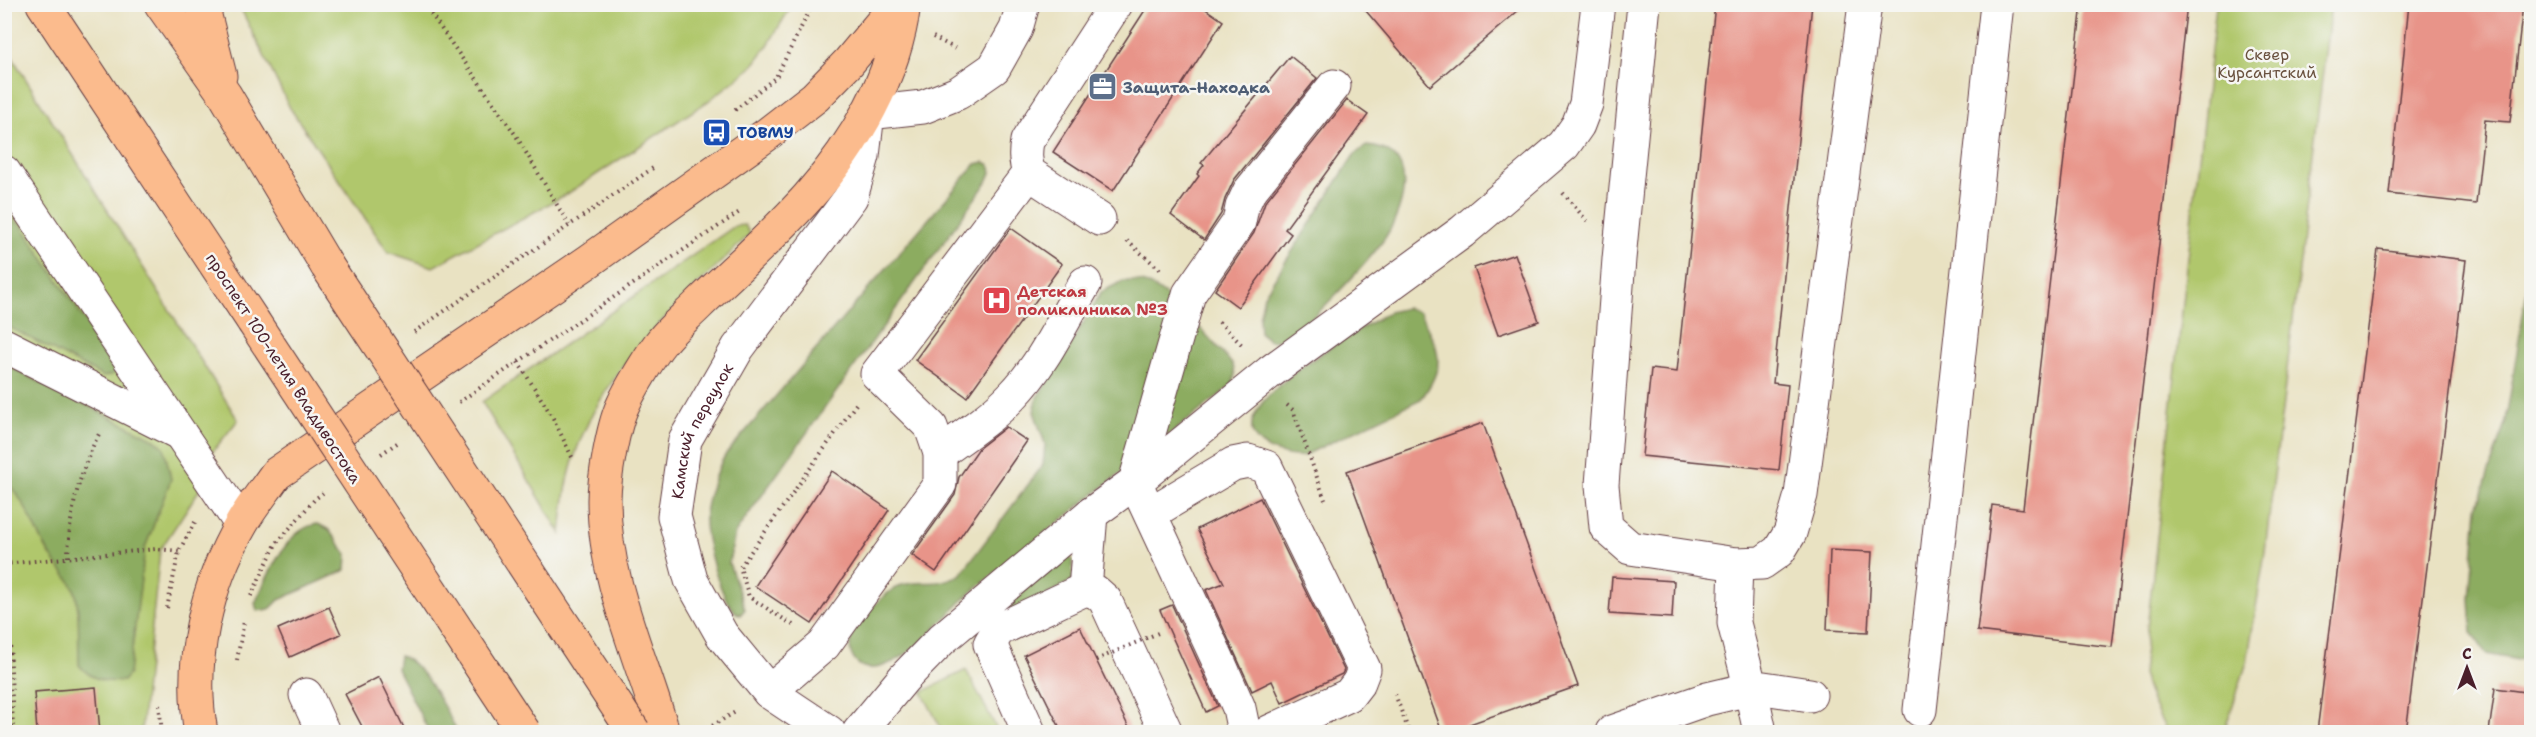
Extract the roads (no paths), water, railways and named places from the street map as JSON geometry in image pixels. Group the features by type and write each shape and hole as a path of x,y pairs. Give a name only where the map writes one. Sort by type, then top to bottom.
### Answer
{"main road":[{"name":"проспект 100-летия Владивостока","path":"43,4 524,732"},
{"path":"161,4 225,95 327,266 634,732"},
{"path":"202,4 225,95"},
{"path":"201,732 198,714 197,669 208,597 242,524 276,474 589,261 816,97 855,55 888,15 893,4"},
{"path":"663,732 617,592 605,533 606,472 622,407 662,340 808,197 845,151 868,113 889,64 902,22 904,4"}],"lane":[{"path":"868,113 923,107 970,97 994,68 1016,29 1023,4"},
{"path":"1099,219 1029,173 1025,162 1027,141 1116,4"},
{"path":"860,732 904,678 942,639 1091,514 1136,482 1270,372 1462,232 1564,145 1578,125 1586,104 1598,4"},
{"path":"1644,4 1619,259 1602,485 1606,527 1630,548 1736,564 1762,563 1779,551 1790,533 1801,495 1865,4"},
{"path":"1920,711 1996,4"},
{"path":"1244,732 1239,708 1136,482 1189,294 1239,222 1242,207 1250,192 1334,86"},
{"name":"Камский переулок","path":"829,732 756,700 690,580 674,516 685,440 738,348 851,197 863,156 868,113"},
{"path":"756,700 824,645 940,484 940,453 931,427 877,374 1029,173"},
{"path":"7,179 242,524"},
{"path":"940,453 985,420 1013,395 1032,371 1085,283"},
{"path":"4,345 181,434"},
{"path":"1151,513 1233,464 1248,461 1266,467 1364,669 1359,682 1349,696 1269,732"},
{"path":"1085,589 1091,514"},
{"path":"1736,564 1734,623 1760,732"},
{"path":"1029,732 990,644 998,630 1085,589 1096,592 1105,600 1166,732"},
{"path":"1612,732 1707,699 1745,690 1750,686 1810,696"},
{"path":"306,695 323,732"}],"place":[{"name":"Защита-Находка","path":"1102,87"},
{"name":"ТОВМУ","path":"716,132"},
{"name":"Детская поликлиника №3","path":"996,300"}],"park label":[{"name":"Сквер Курсантский","path":"2267,63"}]}
